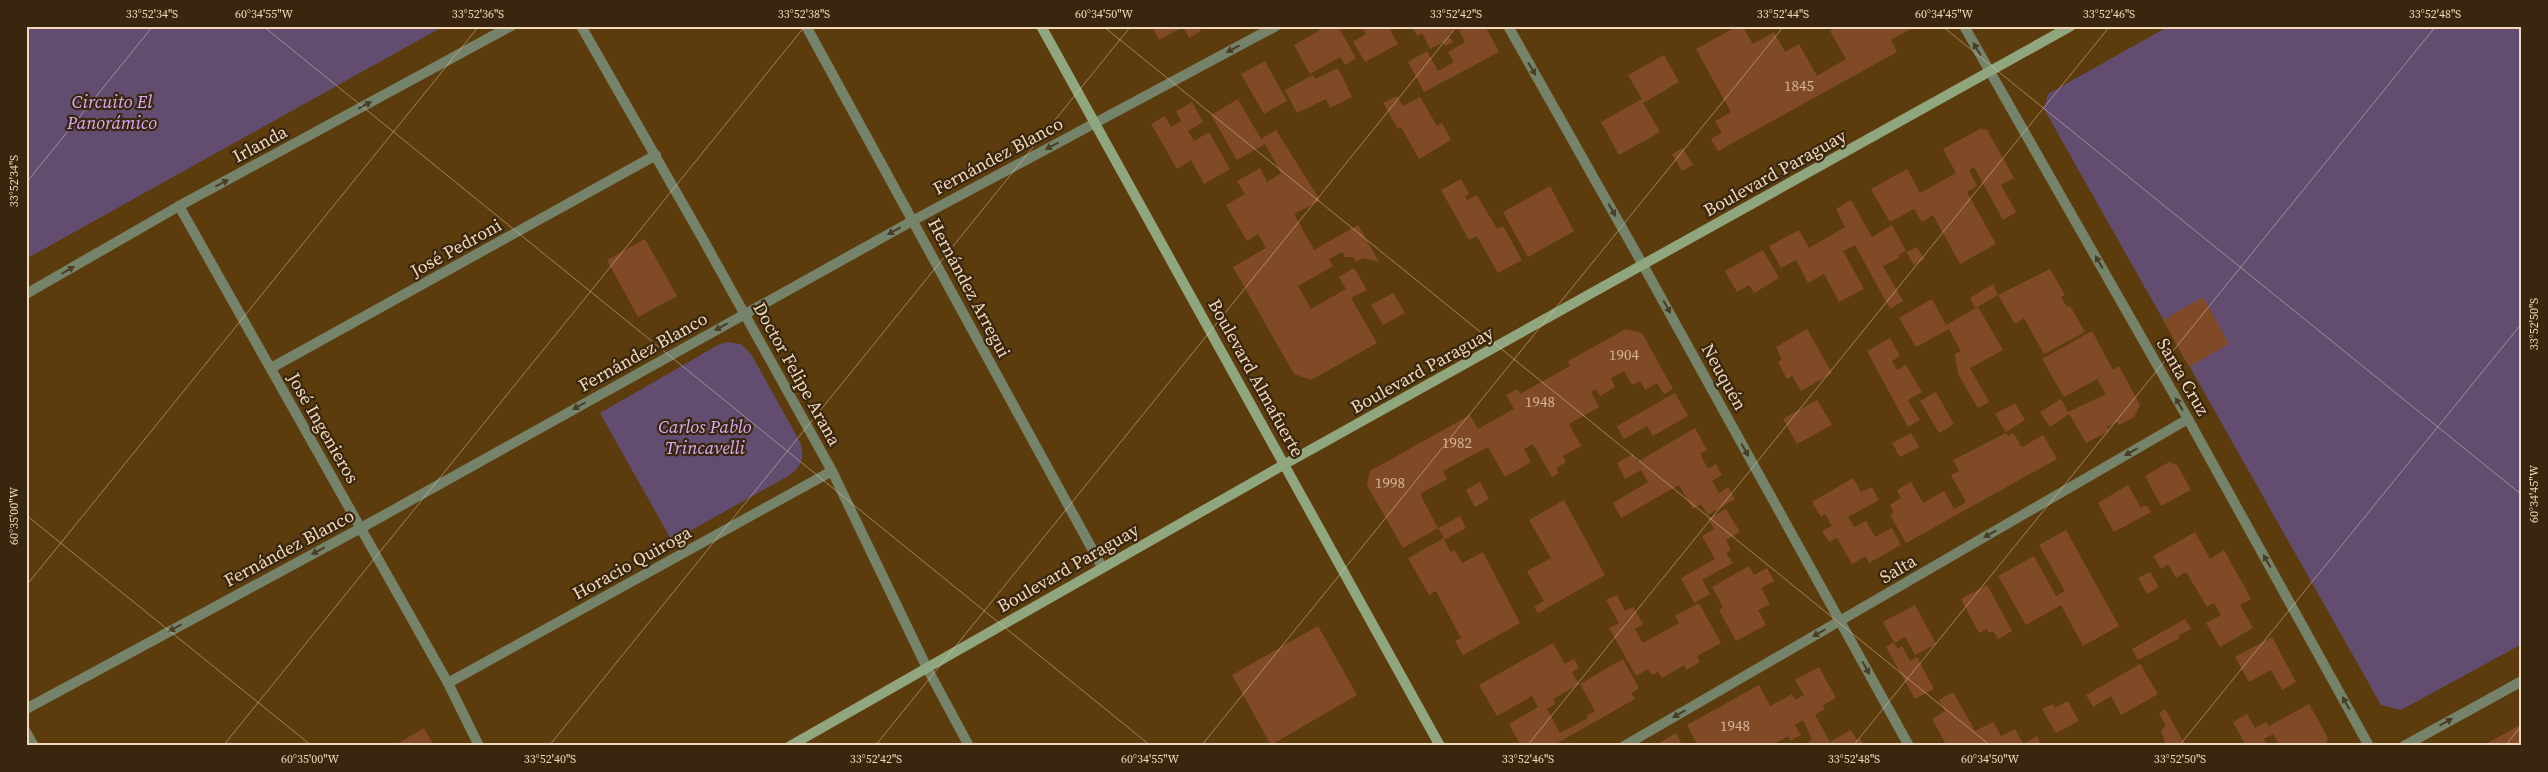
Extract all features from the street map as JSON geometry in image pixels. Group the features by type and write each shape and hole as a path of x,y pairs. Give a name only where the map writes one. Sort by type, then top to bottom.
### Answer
{"main road":[{"name":"Boulevard Almafuerte","path":"1042,26 1440,746"},
{"name":"Boulevard Paraguay","path":"790,746 1285,464 2071,26"}],"street":[{"name":"Irlanda","path":"26,294 179,206 511,26"},
{"name":"Doctor Felipe Arana","path":"581,26 656,155 832,471 927,668 969,746"},
{"name":"Hernández Arregui","path":"806,26 914,220 1102,567"},
{"name":"Fernández Blanco","path":"26,709 361,528 914,220 1276,26"},
{"name":"Neuquén","path":"1508,26 1643,265 1909,746"},
{"name":"Santa Cruz","path":"1964,26 2188,419 2370,746"},
{"name":"José Pedroni","path":"271,368 656,155"},
{"name":"José Ingenieros","path":"179,206 448,683 479,746"},
{"name":"Salta","path":"1624,746 2188,419"},
{"name":"Horacio Quiroga","path":"448,683 832,471"},
{"path":"2404,746 2522,681"},
{"path":"26,732 34,746"}],"green space":[{"name":"Circuito El Panorámico","path":"26,26 444,26 26,259"},
{"path":"2169,26 2522,26 2522,644 2401,710 2381,705 2044,109 2048,94"},
{"name":"Carlos Pablo Trincavelli","path":"727,342 741,344 751,354 800,442 802,456 800,464 790,475 672,541 600,413 718,345"}],"building":[{"path":"1152,26 1198,26 1201,31 1189,38 1183,27 1159,40"},
{"path":"1327,26 1338,26 1356,58 1345,65 1340,57 1310,74 1294,45"},
{"path":"1361,26 1388,26 1398,44 1365,62 1353,42 1366,34"},
{"path":"1412,26 1450,26 1453,32 1448,34 1453,42 1445,46 1443,42 1430,49 1422,33 1417,36"},
{"path":"1464,26 1485,26 1499,52 1424,92 1408,62 1427,51 1438,71 1454,62 1448,52 1465,42 1459,31"},
{"path":"1738,26 1742,26 1753,44 1774,32 1785,52 1799,44 1817,76 1846,59 1830,31 1838,26 1916,26 1891,40 1897,52 1718,151 1711,139 1722,133 1715,121 1731,112 1696,49"},
{"path":"1664,55 1679,82 1643,103 1660,132 1619,155 1601,122 1642,99 1628,75"},
{"path":"1265,61 1287,101 1264,114 1241,74"},
{"path":"1338,68 1352,97 1330,108 1326,99 1297,113 1285,90 1313,75 1315,79"},
{"path":"1397,96 1403,106 1420,97 1437,126 1442,123 1451,140 1419,159 1401,127 1398,129 1383,103"},
{"path":"1238,99 1261,139 1276,130 1320,200 1294,214 1314,250 1358,225 1379,262 1363,258 1356,262 1353,257 1345,257 1342,252 1329,259 1333,266 1298,286 1311,309 1346,289 1339,277 1354,268 1367,290 1351,298 1377,343 1311,380 1294,374 1233,267 1266,248 1258,234 1247,241 1226,205 1245,194 1237,181 1260,168 1267,182 1281,173 1265,144 1237,160 1211,115"},
{"path":"1192,102 1203,122 1188,131 1194,141 1209,132 1230,169 1204,184 1191,160 1177,169 1151,124 1165,116 1171,127 1181,121 1176,111"},
{"path":"1980,129 1987,130 2014,178 2001,185 2016,212 2003,220 1974,167 1969,170 1977,186 1967,192 1996,244 1960,264 1933,215 1922,222 1914,209 1890,222 1871,189 1907,169 1920,193 1956,173 1943,149"},
{"path":"1683,148 1693,165 1682,171 1672,154"},
{"path":"1461,179 1469,194 1465,196 1467,200 1477,195 1497,229 1503,226 1522,260 1498,273 1477,236 1469,240 1441,190"},
{"path":"1550,186 1574,231 1528,257 1503,212"},
{"path":"1851,200 1872,237 1892,225 1906,251 1898,255 1899,258 1883,266 1903,301 1890,309 1855,245 1843,251 1864,289 1839,302 1824,274 1808,283 1796,260 1781,268 1769,246 1799,230 1809,248 1845,227 1836,209"},
{"path":"645,239 677,296 638,317 607,260"},
{"path":"1917,247 1924,259 1914,265 1906,252"},
{"path":"1763,250 1779,278 1754,293 1749,285 1737,292 1725,271"},
{"path":"2050,269 2065,295 2061,297 2067,307 2070,306 2085,332 2044,354 2024,318 2015,324 1998,295"},
{"path":"1993,284 1998,295 1975,308 1970,298"},
{"path":"1393,293 1405,313 1383,325 1371,305"},
{"path":"2203,297 2229,344 2189,367 2163,320"},
{"path":"1932,299 1946,325 1978,307 2003,350 1970,368 1989,402 1978,408 1958,374 1955,354 1961,351 1949,329 1916,347 1899,318"},
{"path":"1626,329 1642,333 1673,389 1664,394 1657,383 1645,390 1640,381 1632,385 1624,371 1611,378 1615,387 1600,396 1596,389 1591,392 1599,407 1569,424 1581,446 1563,456 1566,462 1556,468 1559,473 1552,477 1533,444 1524,449 1531,462 1505,477 1488,447 1443,471 1447,479 1420,494 1438,528 1403,548 1367,485 1370,471 1470,415 1478,429 1514,409 1506,395 1517,389 1520,394 1570,366 1568,361"},
{"path":"1807,329 1832,373 1801,391 1792,376 1787,379 1778,362 1782,360 1776,347"},
{"path":"2092,331 2113,370 2119,366 2140,405 2134,417 2119,425 2117,422 2107,427 2109,431 2086,443 2069,414 2050,427 2040,412 2061,399 2068,412 2106,394 2097,379 2064,397 2042,359"},
{"path":"1890,338 1900,356 1892,361 1897,370 1906,365 1922,392 1908,400 1920,420 1908,427 1867,351"},
{"path":"1936,392 1954,424 1939,433 1920,401"},
{"path":"1675,393 1688,416 1653,436 1647,426 1624,439 1617,426"},
{"path":"1817,400 1832,425 1797,444 1783,419"},
{"path":"2015,403 2025,420 2006,432 1995,414"},
{"path":"1695,428 1707,450 1700,454 1708,469 1716,464 1722,475 1712,481 1719,493 1728,487 1735,499 1708,515 1701,504 1693,509 1679,485 1621,518 1613,503 1648,482 1641,470 1625,479 1617,463 1633,454 1637,462"},
{"path":"1911,433 1919,447 1900,457 1892,443"},
{"path":"2006,433 2008,436 2013,433 2022,447 2043,435 2057,459 1906,543 1890,515 1894,513 1890,505 1901,498 1897,490 1911,482 1923,503 1944,491 1954,509 1966,502 1951,475 1959,471 1953,460"},
{"path":"2169,462 2177,465 2191,490 2161,506 2145,476"},
{"path":"1853,478 1861,492 1872,487 1879,500 1848,517 1854,527 1866,521 1875,537 1892,528 1901,545 1869,563 1866,556 1852,564 1837,538 1829,542 1822,531 1832,526 1825,514 1821,517 1812,502"},
{"path":"1480,482 1489,499 1475,507 1466,490"},
{"path":"2128,485 2141,508 2146,505 2151,512 2114,532 2098,503"},
{"path":"1564,500 1605,575 1538,613 1534,607 1544,601 1527,571 1551,558 1529,520"},
{"path":"1726,509 1740,532 1726,540 1731,550 1726,553 1733,563 1702,580 1710,594 1694,603 1681,578 1715,559 1702,536 1714,529 1708,519"},
{"path":"1460,516 1466,528 1444,540 1451,552 1454,550 1462,563 1483,552 1520,623 1463,655 1455,641 1461,638 1436,591 1429,595 1408,558 1444,538 1438,528"},
{"path":"2066,530 2119,626 2083,646 2061,605 2026,625 1998,576 2034,556 2056,596 2065,591 2039,545"},
{"path":"2195,532 2210,559 2224,550 2251,599 2240,605 2253,628 2220,647 2206,623 2221,615 2214,603 2207,607 2186,572 2176,578 2168,564 2161,569 2153,556"},
{"path":"1749,566 1754,575 1767,568 1774,581 1761,588 1770,604 1758,610 1766,625 1736,641 1719,610 1723,607 1712,587"},
{"path":"2150,572 2159,587 2147,594 2138,578"},
{"path":"1987,585 2012,631 1998,639 1993,631 1989,633 1987,629 1979,633 1961,599"},
{"path":"1617,595 1625,611 1633,607 1643,624 1635,629 1643,643 1679,623 1675,616 1699,603 1721,643 1697,656 1700,662 1686,670 1684,665 1662,678 1658,672 1652,675 1648,669 1636,676 1609,628 1619,623 1606,600"},
{"path":"1915,605 1936,644 1915,655 1905,637 1894,643 1898,649 1902,646 1910,661 1917,657 1934,689 1915,699 1886,647 1894,642 1883,622"},
{"path":"2185,619 2191,629 2178,636 2180,638 2138,660 2132,649"},
{"path":"1318,626 1357,695 1271,745 1232,675"},
{"path":"2272,637 2296,682 2282,690 2271,670 2249,682 2235,657"},
{"path":"1553,643 1565,664 1574,659 1579,668 1572,672 1579,684 1553,699 1555,704 1547,709 1560,733 1588,718 1587,715 1595,711 1580,684 1623,659 1639,688 1631,693 1635,699 1552,746 1521,746 1509,724 1538,707 1532,696 1497,716 1479,685"},
{"path":"2140,664 2158,694 2121,715 2111,696 2093,707 2086,695"},
{"path":"1819,667 1836,698 1823,705 1825,709 1815,715 1830,742 1851,730 1857,740 1860,739 1864,746 1828,746 1827,744 1807,746 1806,744 1812,740 1803,720 1795,725 1801,735 1790,741 1788,736 1771,746 1698,746 1687,725 1759,685 1770,706 1792,694 1795,700 1804,695 1795,680"},
{"path":"1953,692 1975,731 1993,722 2001,736 2015,729 2023,744 2037,736 2040,742 2033,746 1947,746 1932,719 1945,711 1939,700"},
{"path":"2068,701 2079,721 2056,733 2042,709 2053,704 2055,708"},
{"path":"2309,704 2328,738 2325,746 2280,746 2273,734 2264,739 2268,746 2246,746 2233,722 2247,714 2255,728 2266,722 2269,726"},
{"path":"2165,709 2186,746 2166,746 2161,730 2166,726 2159,713"},
{"path":"2520,725 2522,746 2482,746"},
{"path":"424,728 434,746 393,746"},
{"path":"1676,733 1683,746 1654,746"}]}
